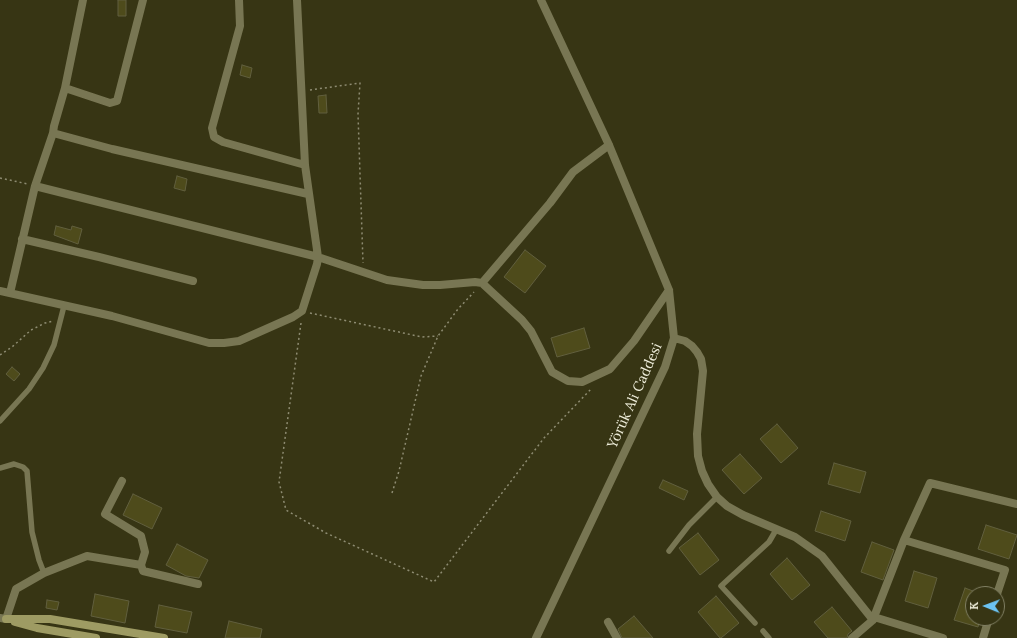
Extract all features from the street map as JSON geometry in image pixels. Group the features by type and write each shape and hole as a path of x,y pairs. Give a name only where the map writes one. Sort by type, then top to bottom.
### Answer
{"street":[{"path":"10,294 35,186 53,133 65,88 83,0"},
{"path":"65,88 110,103 117,101 143,0"},
{"path":"238,0 240,26 212,128 214,137 223,142 305,165"},
{"path":"0,291 112,316 209,343 239,341 293,317 302,311 318,257 305,165 297,0"},
{"path":"541,0 609,146 669,290 674,338"},
{"path":"53,133 112,149 308,194"},
{"path":"482,283 550,204 573,172 609,146"},
{"path":"35,186 318,257 387,280 423,285 475,282 482,283 522,320 531,331 552,372 564,380 582,382 610,369 634,341 669,290"},
{"path":"22,239 99,256 194,282"},
{"name":"Yörük Ali Caddesi","path":"536,638 665,366 674,338 685,341 692,346 701,359 703,371 697,434 698,456 702,471 708,484 727,506 743,515 794,537 822,556 874,619"},
{"path":"122,481 106,514 141,536 145,552 141,565 144,571 198,584"},
{"path":"852,638 874,619 904,540 930,483 1017,504"},
{"path":"904,540 1005,570 1000,586"},
{"path":"3,618 16,589 44,573 87,556 141,565"},
{"path":"3,618 37,628 96,638"},
{"path":"3,618 50,618 164,638"},
{"path":"874,619 943,638"},
{"path":"608,622 617,638"},
{"path":"983,638 987,626"}],"lane":[{"path":"0,421 29,389 43,368 54,345 64,306"},
{"path":"0,468 14,464 27,470 32,532 44,573"},
{"path":"669,550 689,525 717,496"},
{"path":"755,623 721,586 769,542 776,530"},
{"path":"762,631 769,638"}],"path":[{"path":"302,91 360,83 358,114 364,273"},
{"path":"0,178 35,186"},
{"path":"392,493 399,472 421,376 438,336 458,309 482,283"},
{"path":"438,336 422,338 302,311 280,482 286,510 326,533 434,582 544,438 593,386"},
{"path":"0,355 37,326 60,320"}],"building":[{"path":"118,0 126,0 126,16 118,16"},
{"path":"242,65 252,68 250,78 240,75"},
{"path":"326,95 327,113 319,113 318,96"},
{"path":"177,176 187,179 185,191 174,188"},
{"path":"56,226 71,230 72,226 82,229 78,244 54,235"},
{"path":"525,250 546,266 525,293 504,277"},
{"path":"584,328 590,348 557,357 551,338"},
{"path":"12,367 20,374 14,381 6,374"},
{"path":"777,424 798,448 781,463 760,439"},
{"path":"740,454 762,478 744,494 722,470"},
{"path":"834,463 866,472 860,493 828,484"},
{"path":"663,480 688,491 684,500 659,488"},
{"path":"133,494 162,508 152,529 123,515"},
{"path":"821,511 851,521 845,541 815,531"},
{"path":"986,525 1017,535 1009,559 978,549"},
{"path":"698,533 719,560 700,575 679,548"},
{"path":"872,542 894,550 883,580 861,572"},
{"path":"177,544 208,560 199,578 186,576 166,565"},
{"path":"787,558 810,585 792,600 770,574"},
{"path":"914,571 937,578 928,608 905,601"},
{"path":"965,588 965,623 954,620"},
{"path":"95,594 129,601 125,623 91,616"},
{"path":"716,596 739,623 721,638 698,612"},
{"path":"47,600 59,602 57,610 46,608"},
{"path":"159,605 192,612 187,633 155,627"},
{"path":"832,607 852,631 848,634 847,638 828,638 814,622"},
{"path":"634,616 653,638 622,638 618,629"},
{"path":"229,621 262,629 260,638 225,638"}]}
